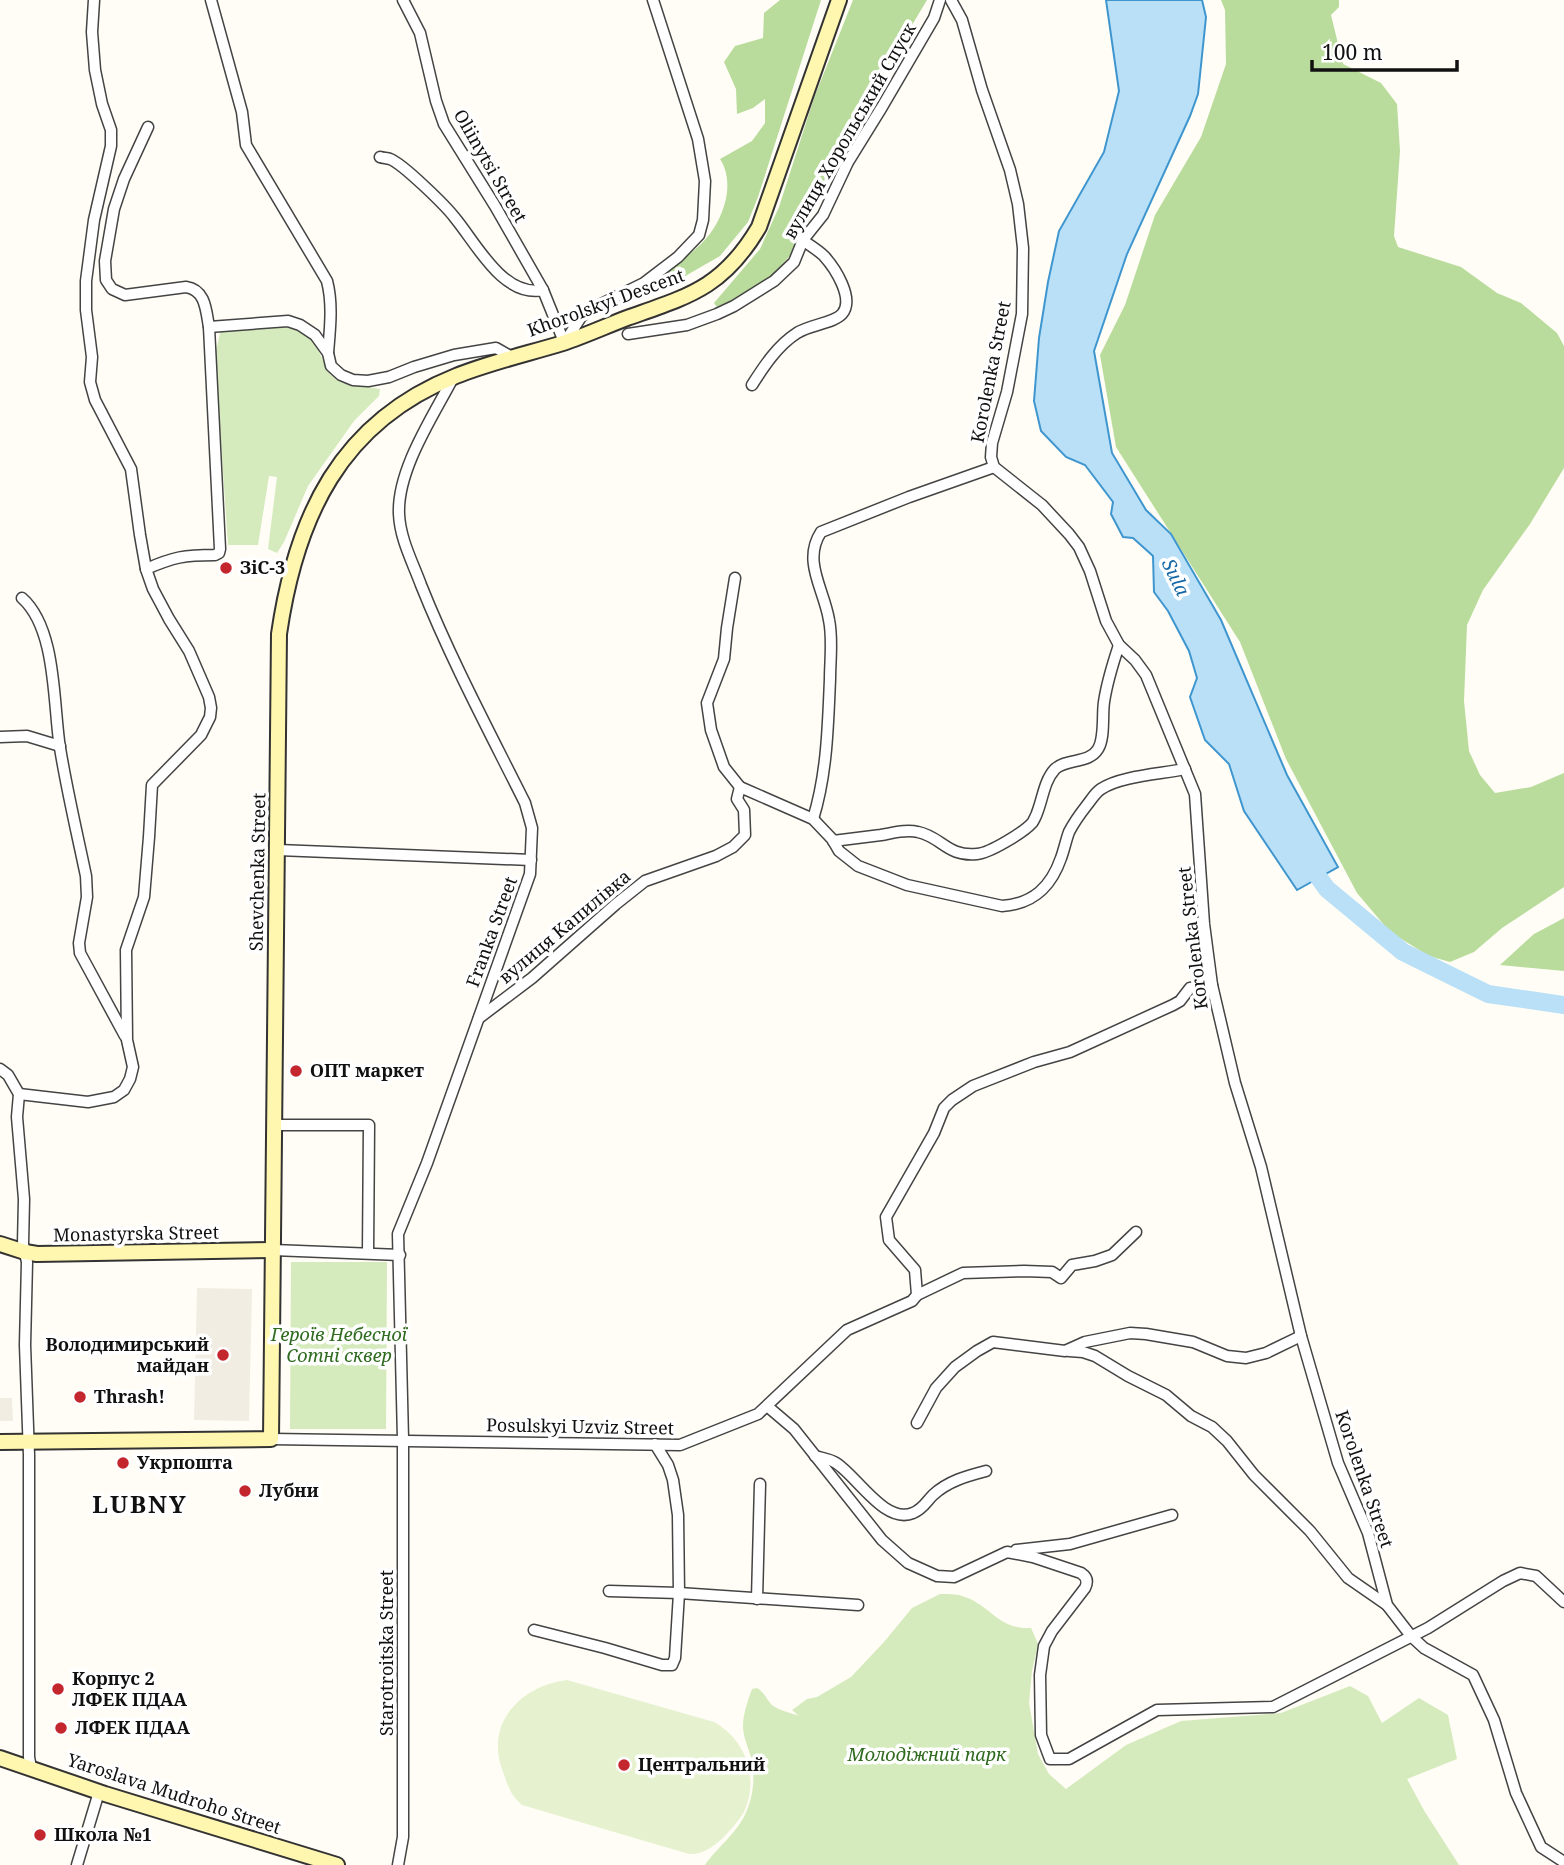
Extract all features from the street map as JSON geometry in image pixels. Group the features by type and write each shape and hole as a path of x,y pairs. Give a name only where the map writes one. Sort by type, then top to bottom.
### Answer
{"main road":[{"name":"Khorolskyi Descent","path":"454,376 510,356 564,342 688,296 721,275 748,245 758,227 839,0"},
{"name":"Shevchenka Street","path":"271,1439 279,634 285,593 301,539 335,469 365,433 388,414 413,396 454,376"},
{"name":"Monastyrska Street","path":"0,1244 37,1254 273,1250"},
{"path":"0,1442 271,1439"},
{"name":"Yaroslava Mudroho Street","path":"0,1758 99,1792 337,1865"}],"street":[{"path":"94,0 92,32 95,70 111,130 111,146 94,220 86,281 86,310 92,357 90,382 95,400 131,469 139,535 153,589 189,651 211,708 210,717 201,735 152,785 144,897 127,950 127,1040"},
{"path":"211,0 242,112 246,145 327,281 331,312 328,353 331,366 341,375 353,380 368,381 389,377 463,353 496,348 510,356"},
{"name":"Oliinytsi Street","path":"403,0 420,33 444,124 543,290 564,342"},
{"path":"564,342 589,310 644,283 678,257 699,235 703,220 705,181 698,139 653,0"},
{"name":"вулиця Хорольський Спуск","path":"628,334 687,325 734,306 774,281 794,262 803,240 823,215 848,162 934,18 940,0"},
{"name":"Korolenka Street","path":"951,0 962,20 982,90 1010,170 1018,204 1023,248 1022,314 1007,392 992,443 991,457 994,467 1042,505 1079,547 1119,645 1146,675 1195,794 1204,924 1212,985 1235,1083 1261,1167 1301,1336 1338,1463 1368,1533 1387,1605 1424,1648 1472,1675 1494,1720 1516,1793 1541,1847 1564,1862"},
{"path":"146,569 172,558 219,553 209,327 205,303 193,288 125,295 112,289 106,280 105,261 114,209 131,162 148,127"},
{"path":"380,157 401,166 454,215 492,267 517,286 543,290"},
{"path":"752,385 776,351 798,332 837,318 843,313 846,303 845,290 839,279 825,257 803,240"},
{"path":"209,327 288,321 315,335 328,353"},
{"name":"Franka Street","path":"402,1440 398,1234 427,1163 530,874 531,860 532,828 525,803 437,625 406,545 399,514 403,485 415,450 454,376"},
{"path":"813,819 827,747 831,638 829,618 812,557 816,540 821,532 909,496 994,467"},
{"path":"735,578 724,659 707,703 710,730 724,767 740,787 813,819 839,851 858,866 906,885 1003,906 1015,905 1038,894 1047,884 1058,867 1073,825 1099,790 1115,782 1185,769"},
{"path":"19,1094 88,1102 114,1097 124,1090 132,1073 132,1057 127,1040 80,953 79,943 87,897 86,876 60,746 47,649 41,627 28,603 22,598"},
{"path":"833,841 911,831 928,835 950,850 978,854 1007,841 1032,823 1052,772 1060,765 1088,758 1097,751 1107,682 1119,645"},
{"path":"0,737 27,736 60,746"},
{"name":"вулиця Капилівка","path":"477,1019 531,978 645,881 716,856 746,835 744,810 737,799 740,787"},
{"path":"278,850 531,860"},
{"path":"917,1295 915,1270 889,1240 886,1217 934,1133 944,1108 973,1086 1034,1062 1070,1052 1174,1005 1190,988 1212,985"},
{"path":"0,1069 8,1075 19,1094 17,1118 24,1199 23,1244 27,1262 25,1345 29,1441 31,1768"},
{"path":"274,1125 369,1125 368,1253"},
{"name":"Posulskyi Uzviz Street","path":"271,1439 680,1445 758,1414 847,1330 912,1301 917,1295 963,1273 1052,1272 1061,1278 1072,1265 1112,1255 1136,1232"},
{"path":"273,1250 400,1255"},
{"path":"1065,1351 1085,1342 1130,1333 1173,1337 1227,1356 1245,1359 1266,1353 1301,1336"},
{"path":"917,1423 936,1388 955,1367 993,1342 1083,1352 1095,1356 1166,1395 1191,1416 1212,1427 1254,1475 1310,1531 1348,1578 1387,1605"},
{"path":"767,1406 794,1429 882,1540 908,1563 937,1576 954,1577 1007,1552 1070,1544 1172,1515"},
{"name":"Starotroitska Street","path":"398,1865 403,1837 402,1440"},
{"path":"534,1630 662,1665 671,1665 675,1658 679,1593 677,1515 673,1480 668,1465 655,1444"},
{"path":"815,1456 835,1462 895,1514 910,1515 922,1509 933,1495 956,1480 986,1471"},
{"path":"757,1598 760,1484"},
{"path":"1007,1552 1033,1557 1081,1573 1087,1580 1085,1588 1052,1631 1044,1646 1040,1675 1041,1735 1050,1759 1069,1759 1157,1710 1273,1707 1428,1628 1520,1573 1536,1576 1564,1602"},
{"path":"609,1591 858,1605"},
{"path":"77,1865 99,1792"}],"green space":[{"path":"780,0 821,0 748,222 720,256 680,279 648,290 649,285 709,236 721,215 727,192 725,169 720,159 752,141 765,123 765,99 753,108 737,114 736,89 724,62 735,46 763,38 764,13"},
{"path":"853,0 927,0 849,136 795,250 770,278 717,307 714,303 760,249 779,207 814,98"},
{"path":"1221,0 1339,0 1339,7 1331,15 1343,64 1381,83 1397,104 1400,151 1394,236 1398,247 1461,267 1497,293 1521,303 1557,333 1564,346 1564,468 1530,524 1483,590 1467,625 1464,701 1469,751 1480,775 1495,793 1531,787 1564,773 1564,887 1502,928 1474,952 1450,962 1429,956 1390,932 1357,893 1286,759 1240,642 1116,447 1100,355 1125,305 1155,215 1201,137 1226,64 1225,10"},
{"path":"285,324 308,336 330,374 340,382 380,389 379,396 354,421 308,486 277,553 268,549 277,477 269,476 258,545 228,545 215,355 220,333 230,328"},
{"path":"1564,918 1564,971 1500,965 1534,934"},
{"name":"Героїв Небесної Сотні сквер","path":"291,1262 387,1262 386,1429 290,1429"},
{"name":"Молодіжний парк","path":"940,1594 962,1596 1010,1625 1031,1628 1038,1644 1029,1703 1038,1754 1049,1774 1066,1789 1126,1745 1181,1721 1281,1713 1350,1686 1368,1696 1382,1723 1419,1698 1448,1715 1457,1759 1407,1779 1459,1865 705,1865 738,1826 751,1799 753,1768 743,1726 752,1689 760,1690 775,1707 799,1716 792,1710 807,1699 817,1697 851,1677 912,1608"},
{"name":"Центральний","path":"567,1680 714,1722 734,1738 747,1761 750,1773 749,1799 744,1812 723,1838 712,1847 689,1854 518,1802 508,1786 498,1755 498,1738 503,1723 510,1710 534,1690"}],"shaded area":[{"name":"Володимирський майдан","path":"197,1288 252,1289 249,1421 194,1420"},
{"path":"0,1398 12,1398 13,1421 0,1421"}],"water":[{"path":"1106,0 1202,0 1206,17 1198,94 1127,254 1094,351 1112,453 1146,510 1171,534 1221,620 1287,775 1338,867 1297,890 1244,811 1229,764 1205,740 1190,697 1197,678 1189,651 1168,611 1154,592 1153,556 1133,538 1123,537 1111,514 1113,502 1085,465 1066,457 1041,431 1034,401 1039,338 1059,231 1104,152 1119,91"}],"waterway":[{"name":"Sula","path":"1306,860 1327,889 1403,952 1488,994 1564,1005"}],"place":[{"name":"ЗіС-3","path":"226,568"},
{"name":"ОПТ маркет","path":"296,1071"},
{"name":"Володимирський майдан","path":"223,1355"},
{"name":"Thrash!","path":"80,1397"},
{"name":"Укрпошта","path":"123,1463"},
{"name":"Лубни","path":"245,1491"},
{"name":"Корпус 2 ЛФЕК ПДАА","path":"58,1689"},
{"name":"ЛФЕК ПДАА","path":"61,1728"},
{"name":"Центральний","path":"624,1765"},
{"name":"Школа №1","path":"40,1835"}],"district":[{"name":"LUBNY","path":"140,1505"}]}
